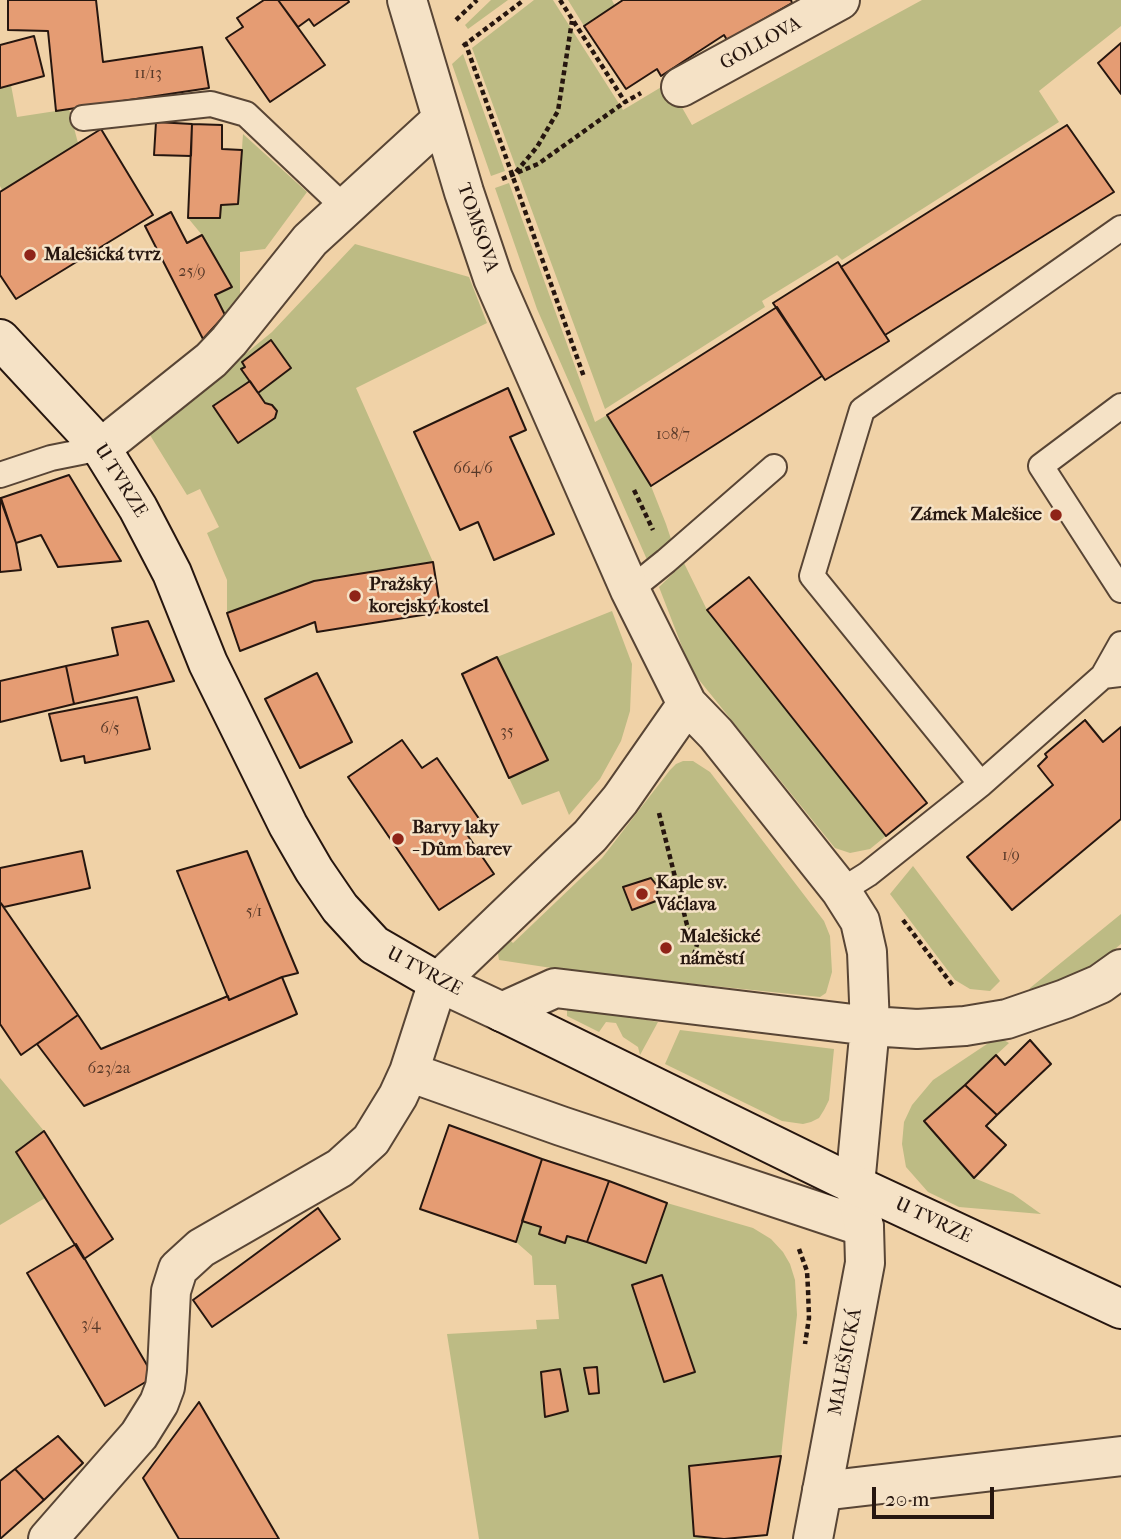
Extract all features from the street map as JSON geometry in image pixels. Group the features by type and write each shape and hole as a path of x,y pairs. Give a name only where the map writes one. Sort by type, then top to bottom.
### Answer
{"street":[{"name":"TOMSOVA","path":"407,0 442,119 494,278 630,590 687,704"},
{"name":"GOLLOVA","path":"681,87 841,0"},
{"path":"101,448 211,360 294,258 344,207 442,119"},
{"name":"U TVRZE","path":"0,339 101,448 138,508 172,573 208,663 288,825 314,870 341,908 374,945 438,982 855,1185 1121,1309"},
{"path":"48,1539 139,1435 159,1403 167,1371 171,1291 178,1269 201,1248 340,1168 370,1140 398,1096 409,1072 438,982 590,836 620,800 687,704 716,734 841,891 860,921 865,935 870,1026 855,1185"},
{"path":"502,1012 555,988 870,1026 916,1029 985,1024 1031,1012 1082,992 1121,969"},
{"path":"409,1072 561,1126 864,1227"},
{"name":"MALEŠICKÁ","path":"813,1539 865,1263 864,1227 855,1185"},
{"path":"822,1491 1121,1456"}],"lane":[{"path":"83,118 211,104 246,114 344,207"},
{"path":"981,784 812,576 862,410 1121,228"},
{"path":"1121,406 1041,466 1121,590"},
{"path":"0,475 51,458 101,448"},
{"path":"630,590 774,467"},
{"path":"841,891 868,874 981,784 1112,675 1121,644"}],"path":[{"path":"455,20 477,0"},
{"path":"560,0 625,102"},
{"path":"572,19 558,111 537,147 513,176 538,164 625,102 673,74 681,87"},
{"path":"646,762 687,925"},
{"path":"794,1241 803,1255 807,1271 809,1318 805,1346"}],"shaded area":[{"path":"491,0 508,0 468,29 465,25"},
{"path":"534,0 553,0 623,110 668,83 692,125 922,0 1121,0 1121,26 1039,91 1059,122 842,260 837,255 762,301 765,307 605,409 472,48"},
{"path":"568,0 612,0 615,6 584,26"},
{"path":"463,54 505,171 491,176 452,64"},
{"path":"11,85 17,117 69,109 78,143 2,190 0,88"},
{"path":"243,134 307,192 265,249 240,252 240,294 225,315 215,295 231,287 202,235 188,218 220,218 221,205 238,204"},
{"path":"509,183 595,422 607,415 651,486 666,524 671,539 648,562 537,309 495,188"},
{"path":"355,244 469,277 487,323 356,388 433,562 314,581 227,613 227,580 207,533 219,527 200,489 187,495 145,427 216,378 272,332"},
{"path":"684,563 707,610 886,836 870,849 850,853 835,848 691,670 659,587"},
{"path":"612,611 632,664 630,711 621,741 600,779 569,815 559,791 522,805 509,778 548,760 497,657"},
{"path":"693,761 710,772 824,921 830,936 832,972 826,993 820,997 578,972 499,960 497,947 507,937 513,943 602,858 676,764","holes":["651,878 658,887 656,901 631,909 624,887"]},
{"path":"913,866 1000,981 990,991 970,989 955,980 890,894"},
{"path":"1121,914 1121,944 1084,974 1025,998 1030,988"},
{"path":"571,1006 658,1022 640,1055 638,1047 623,1037 616,1023 606,1022 599,1032 567,1016 567,1008"},
{"path":"680,1030 834,1049 829,1100 824,1110 819,1118 811,1122 803,1124 782,1121 665,1064"},
{"path":"1002,1039 1009,1043 925,1121 974,1178 1013,1194 1041,1214 959,1207 928,1192 906,1167 902,1144 904,1122 912,1105 933,1080 993,1040"},
{"path":"0,1078 44,1131 16,1152 45,1198 0,1225"},
{"path":"667,1203 753,1228 771,1239 783,1252 795,1280 797,1315 781,1456 689,1466 694,1535 708,1539 479,1539 447,1334 537,1329 536,1320 559,1319 556,1285 534,1285 532,1256 516,1242 522,1221 541,1227 540,1234 565,1243 567,1236 646,1262","holes":["633,1286 695,1372 664,1382","560,1370 568,1411 545,1417 541,1372"]}],"building":[{"path":"8,0 96,0 103,62 202,47 209,88 56,111 48,31 8,30"},
{"path":"264,0 278,0 325,65 270,102 226,38 243,27 237,18"},
{"path":"278,0 349,2 314,26 309,19 298,27"},
{"path":"623,0 791,0 792,3 727,40 724,35 661,76 657,69 626,89 584,26"},
{"path":"34,36 44,76 0,88 0,45"},
{"path":"1121,43 1121,94 1098,63"},
{"path":"156,122 192,124 191,156 154,155"},
{"path":"192,124 222,125 222,149 242,150 238,204 221,205 220,218 188,218"},
{"path":"1067,125 1114,192 885,335 841,267"},
{"path":"101,129 153,215 16,299 0,275 0,192"},
{"path":"171,212 187,243 202,235 232,287 215,295 225,315 203,339 145,226"},
{"path":"838,262 889,341 825,380 773,303"},
{"path":"777,307 822,376 651,486 607,415"},
{"path":"271,340 291,368 258,393 241,369 245,367 242,362"},
{"path":"250,381 265,403 272,405 277,411 275,418 238,443 213,406"},
{"path":"508,388 526,430 510,437 554,534 494,560 478,522 460,530 414,432"},
{"path":"69,475 121,561 58,567 41,535 16,543 1,498"},
{"path":"0,498 16,543 21,570 0,572"},
{"name":"Pražský korejský kostel","path":"433,562 441,612 317,632 315,622 240,651 227,613 314,581"},
{"path":"749,577 927,803 886,836 707,610"},
{"path":"148,621 174,681 74,704 66,666 118,655 112,628"},
{"path":"497,657 548,760 509,778 462,674"},
{"path":"66,666 74,704 0,722 0,681"},
{"path":"317,673 352,742 300,768 265,699"},
{"path":"137,697 150,749 85,763 84,756 61,761 49,714"},
{"path":"1085,720 1103,742 1121,727 1121,819 1012,910 967,857 1053,785 1038,766 1047,757 1045,754"},
{"path":"402,740 422,768 437,758 482,823 466,833 494,874 439,910 348,777"},
{"path":"82,851 90,888 4,907 0,902 0,868"},
{"path":"247,851 298,973 282,977 229,1000 177,871"},
{"name":"Kaple sv. Václava","path":"651,878 658,887 656,901 632,910 623,887"},
{"path":"0,902 78,1015 21,1055 0,1024"},
{"path":"282,977 297,1014 84,1106 37,1044 78,1015 101,1049 228,996 229,1000"},
{"path":"1030,1040 1051,1064 997,1115 965,1085 996,1055 1005,1065"},
{"path":"965,1085 997,1115 986,1126 1006,1145 974,1178 924,1121"},
{"path":"449,1125 542,1159 516,1242 420,1209"},
{"path":"44,1131 113,1239 84,1259 16,1152"},
{"path":"542,1159 609,1181 587,1242 567,1236 565,1243 539,1234 541,1227 522,1221"},
{"path":"609,1181 667,1203 646,1263 587,1242"},
{"path":"318,1208 340,1239 212,1327 193,1300"},
{"path":"76,1244 154,1377 105,1406 27,1273"},
{"path":"662,1275 695,1372 664,1382 632,1285"},
{"path":"597,1367 599,1393 589,1394 584,1368"},
{"path":"560,1369 568,1411 545,1417 541,1372"},
{"path":"199,1402 279,1539 179,1539 143,1478"},
{"path":"58,1436 83,1463 44,1500 15,1469"},
{"path":"781,1456 767,1535 724,1539 694,1536 689,1466"},
{"path":"15,1469 44,1500 0,1539 0,1481"}],"place":[{"name":"Malešická tvrz","path":"30,255"},
{"name":"Zámek Malešice","path":"1056,515"},
{"name":"Pražský korejský kostel","path":"355,596"},
{"name":"Barvy laky - Dům barev","path":"398,839"},
{"name":"Kaple sv. Václava","path":"642,894"},
{"name":"Malešické náměstí","path":"666,948"}]}
